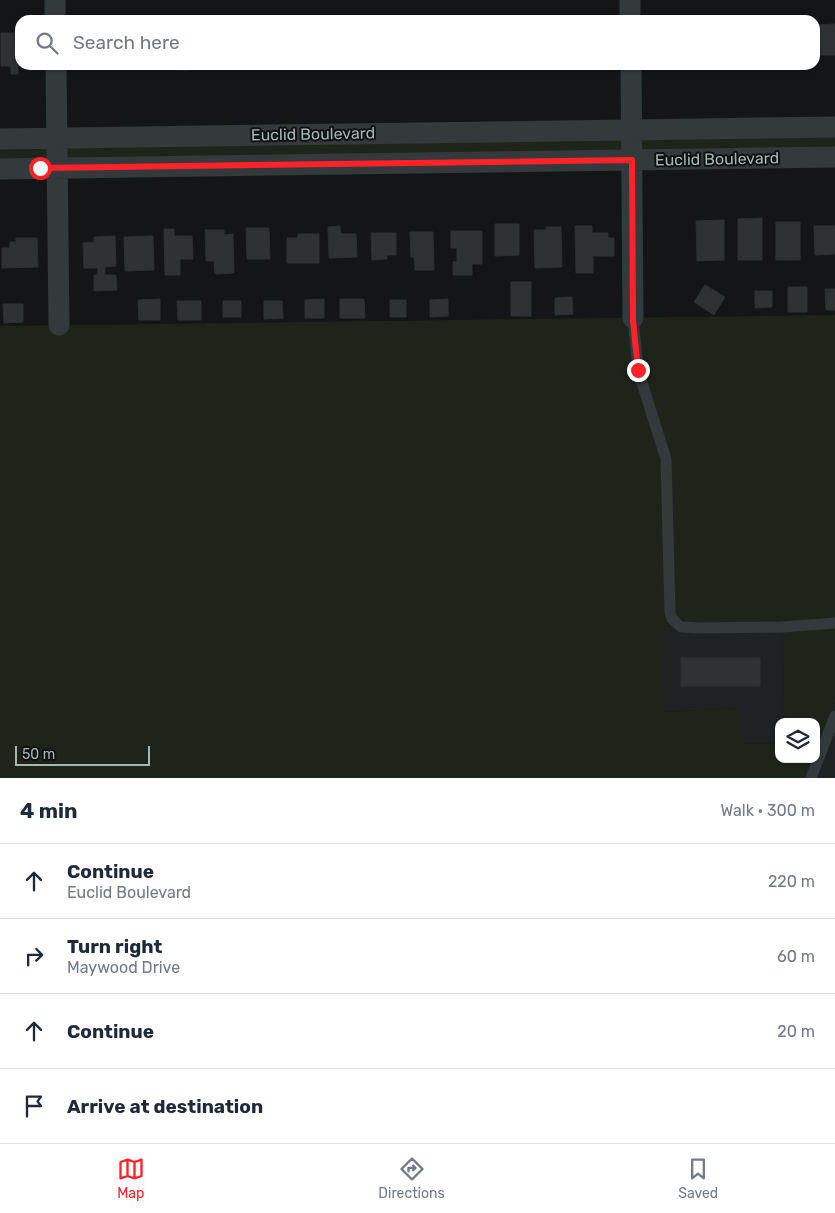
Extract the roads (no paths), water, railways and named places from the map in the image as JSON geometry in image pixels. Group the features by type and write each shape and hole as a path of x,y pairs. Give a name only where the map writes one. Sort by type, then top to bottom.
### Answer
{"street":[{"path":"55,0 55,15"},
{"path":"630,0 630,15"},
{"path":"56,70 59,325"},
{"path":"630,70 633,318"},
{"name":"Euclid Boulevard","path":"0,138 835,127"},
{"path":"344,134 344,164"},
{"name":"Euclid Boulevard","path":"0,169 835,157"}],"lane":[{"path":"633,318 638,370 666,459 670,612 672,619 681,627 699,628 782,627 835,623"},
{"path":"811,778 835,716"}]}
